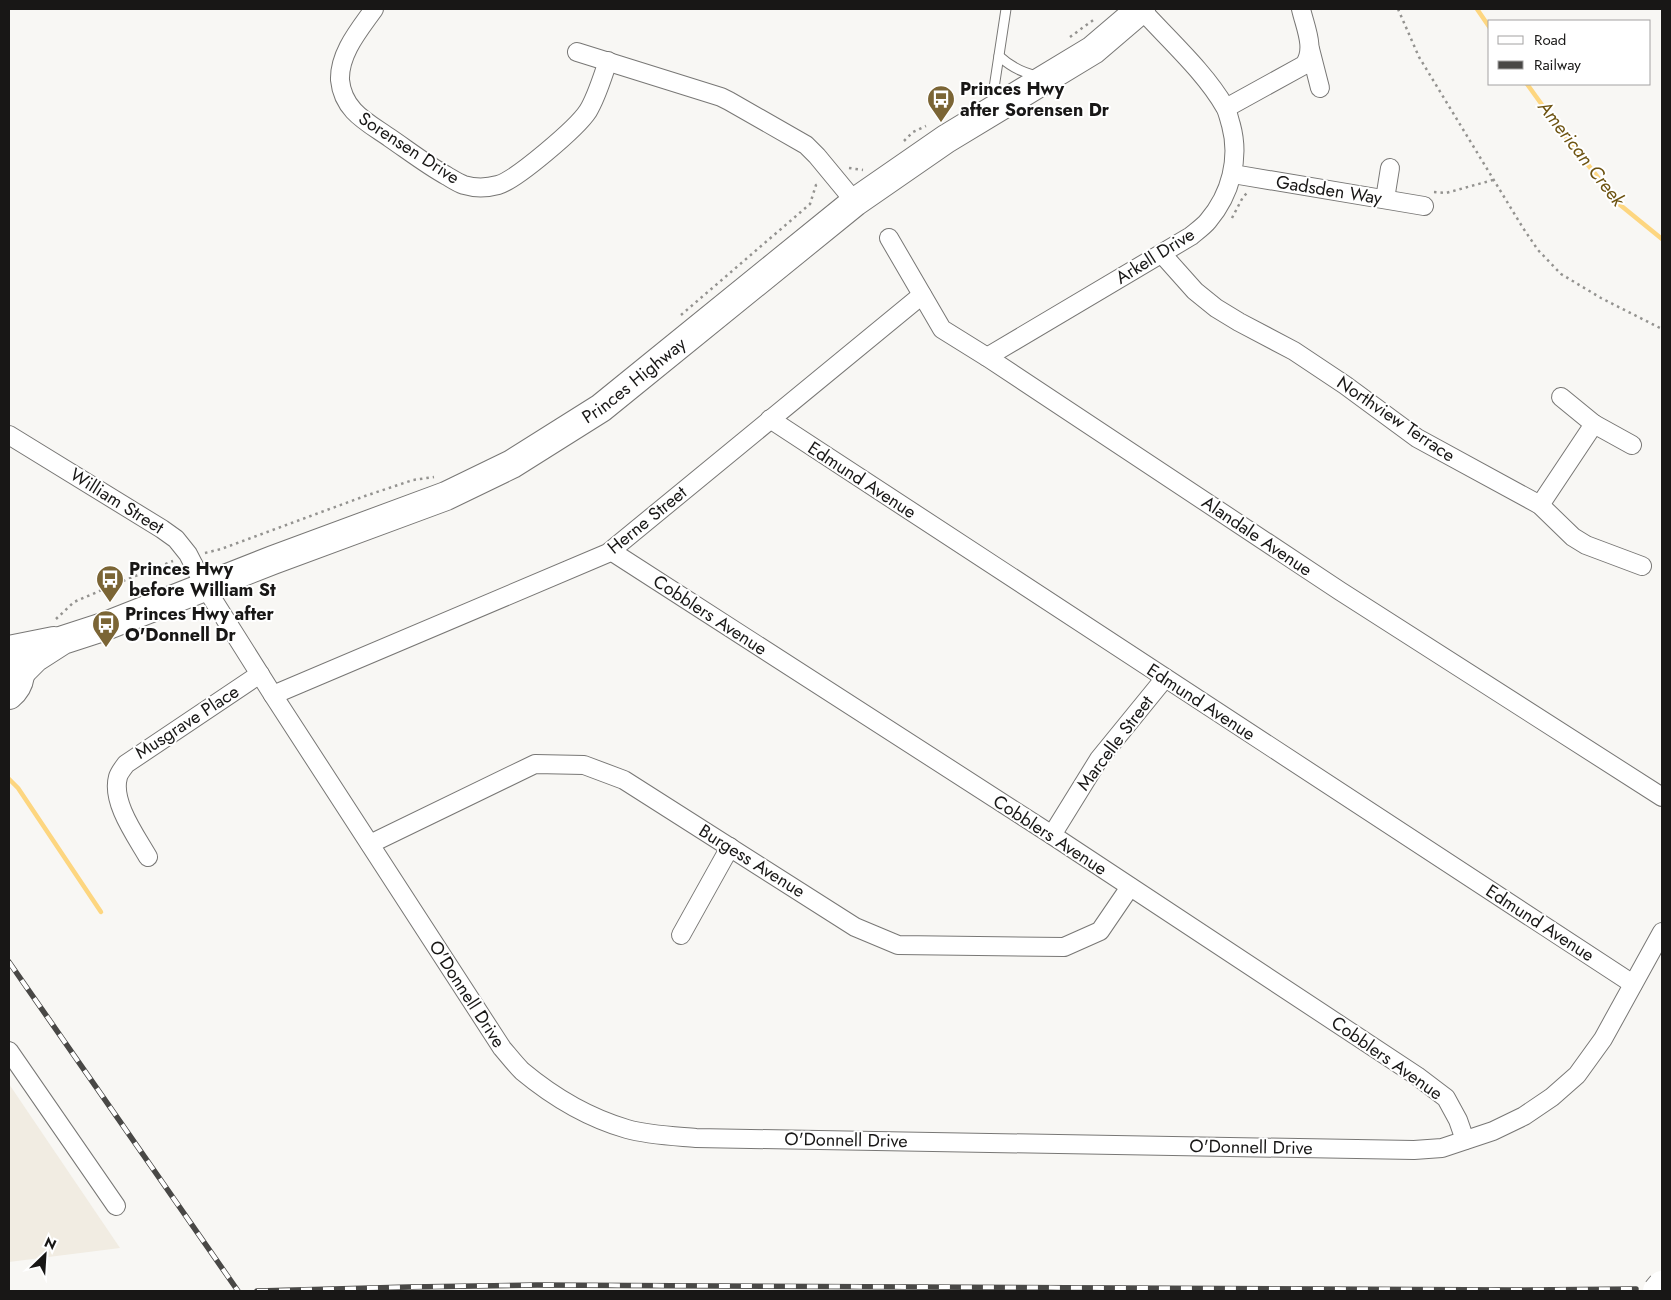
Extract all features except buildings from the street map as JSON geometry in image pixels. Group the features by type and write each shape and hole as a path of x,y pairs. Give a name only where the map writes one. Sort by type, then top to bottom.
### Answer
{"main road":[{"name":"Princes Highway","path":"12,667 57,640 59,630 103,627 273,560 446,496 512,464 601,408 855,202 946,139 1093,50 1141,9"},
{"path":"1657,1291 1662,1285"}],"street":[{"name":"Sorensen Drive","path":"374,9 354,38 344,57 340,79 344,96 353,112 434,169 462,184 473,187 496,186 508,181 581,121 590,109 608,62"},
{"name":"Arkell Drive","path":"987,357 1191,236 1207,222 1220,205 1233,174 1235,139 1226,108 1199,73 1141,9"},
{"path":"1301,9 1320,88"},
{"path":"1226,108 1304,65 1308,59 1310,49"},
{"path":"578,52 729,101 806,145 855,202"},
{"path":"1385,199 1390,168"},
{"name":"Gadsden Way","path":"1233,174 1424,206"},
{"name":"Alandale Avenue","path":"888,238 942,329 1340,591 1662,796"},
{"name":"Northview Terrace","path":"1162,254 1195,292 1216,308 1294,351 1345,385 1417,438 1540,505 1573,537 1586,545 1642,566"},
{"name":"Herne Street","path":"273,695 611,551 922,295"},
{"path":"1562,398 1594,424 1632,445"},
{"name":"Edmund Avenue","path":"770,419 1633,984"},
{"path":"1540,505 1594,424"},
{"name":"William Street","path":"9,435 176,539 190,557 205,587"},
{"name":"Cobblers Avenue","path":"611,551 1052,836 1417,1076 1446,1098 1466,1140"},
{"name":"O'Donnell Drive","path":"205,587 502,1048 521,1070 558,1096 583,1110 628,1129 696,1138 1414,1150 1442,1148 1493,1131 1524,1116 1552,1097 1577,1075 1602,1039 1662,932"},
{"name":"Musgrave Place","path":"148,857 122,810 118,795 118,777 126,764 260,674"},
{"name":"Marcelle Street","path":"1052,836 1099,759 1165,678"},
{"name":"Burgess Avenue","path":"370,844 535,764 584,766 624,780 855,926 898,945 1064,947 1100,931 1130,887"},
{"path":"681,935 730,847"},
{"path":"9,1051 116,1206"}],"lane":[{"path":"994,110 994,88 1006,9"},
{"path":"999,56 1009,66 1020,72 1046,78"}],"path":[{"path":"1398,9 1419,58 1538,250 1561,274 1578,285 1662,329"},
{"path":"1065,41 1101,14"},
{"path":"901,144 913,132 929,124"},
{"path":"679,316 805,209 810,204 816,186 846,168 861,170 868,167"},
{"path":"59,630 74,602 118,583 168,563 221,549 365,496 413,480 438,476"}],"shaded area":[{"path":"9,1084 120,1248 9,1262"}],"waterway":[{"name":"American Creek","path":"1477,9 1488,25"},
{"name":"American Creek","path":"1528,85 1558,127 1619,204 1662,239"},
{"path":"9,779 18,788 101,912"}],"railway":[{"path":"9,962 238,1291"},
{"path":"257,1291 537,1285 1636,1289"}],"place":[{"name":"Princes Hwy after Sorensen Dr","path":"941,123"},
{"name":"Princes Hwy before William St","path":"110,603"},
{"name":"Princes Hwy after O'Donnell Dr","path":"106,648"}]}
